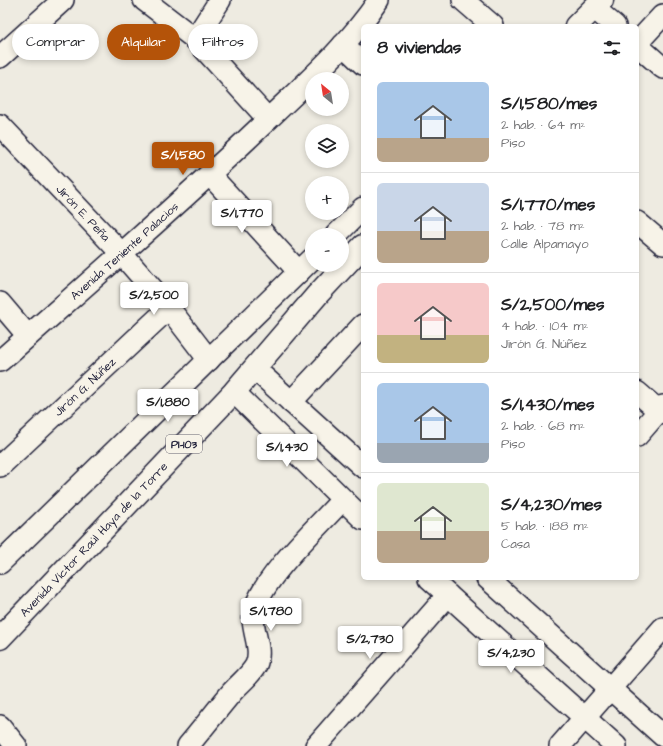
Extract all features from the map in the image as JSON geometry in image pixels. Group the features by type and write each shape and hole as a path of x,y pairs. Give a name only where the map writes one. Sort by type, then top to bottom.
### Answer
{"main road":[{"path":"578,24 598,4"},
{"name":"Avenida Víctor Raúl Haya de la Torre","path":"0,638 234,392 322,288 361,248"}],"street":[{"path":"0,56 62,0"},
{"path":"144,0 188,35"},
{"path":"205,24 220,0"},
{"name":"Avenida Teniente Palacios","path":"0,361 210,175 315,76 343,45 379,0"},
{"path":"463,0 491,24"},
{"path":"598,4 613,24"},
{"path":"639,42 663,15"},
{"path":"343,45 361,62"},
{"path":"639,46 663,68"},
{"path":"213,60 268,119"},
{"name":"Jirón E. Peña","path":"0,125 121,253 168,308 209,360"},
{"path":"210,175 305,264"},
{"path":"343,228 361,210"},
{"path":"639,224 663,244"},
{"path":"0,563 305,266"},
{"path":"0,303 28,336"},
{"name":"Jirón G. Núñez","path":"0,466 168,308"},
{"path":"291,402 361,327"},
{"path":"255,369 361,465"},
{"path":"234,392 361,517"},
{"path":"639,393 661,409 639,434"},
{"path":"188,746 233,691 248,676 256,664 259,652 254,627 255,609 270,579 342,500"},
{"path":"431,580 616,746"},
{"path":"501,582 611,689 663,736"},
{"path":"316,746 448,595"},
{"path":"560,746 663,628"},
{"path":"0,726 16,746"}]}
